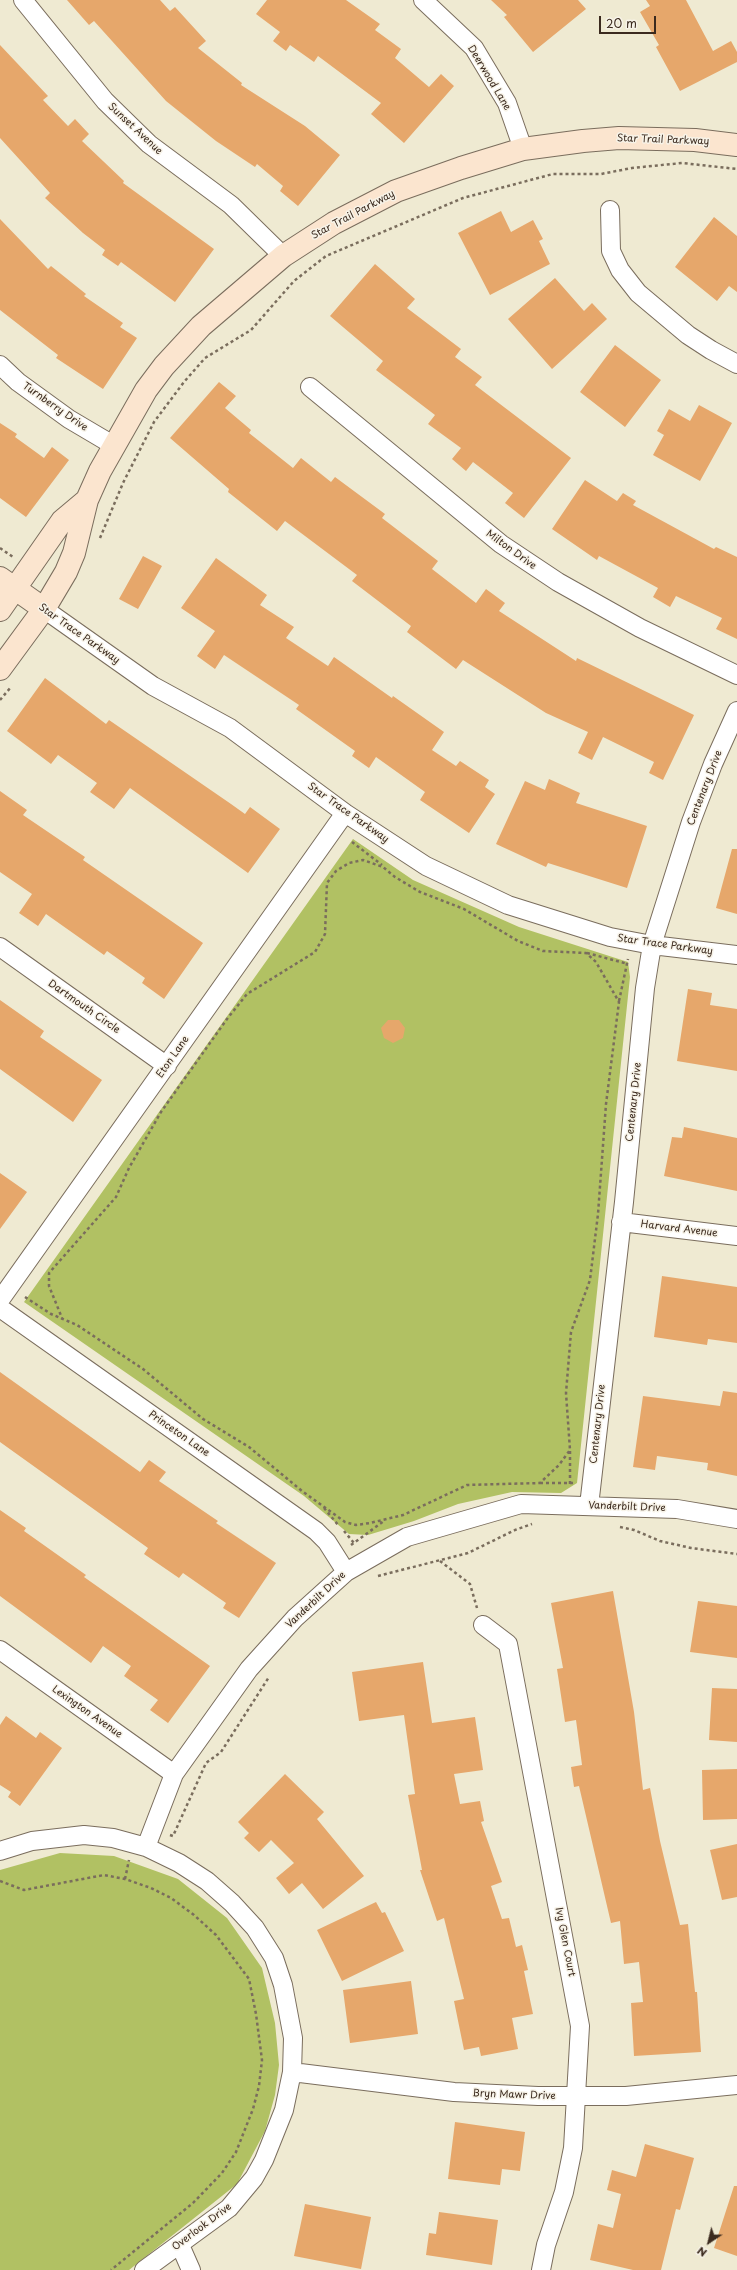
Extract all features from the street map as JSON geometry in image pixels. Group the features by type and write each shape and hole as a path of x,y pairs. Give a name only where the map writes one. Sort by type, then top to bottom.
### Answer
{"street":[{"name":"Sunset Avenue","path":"23,0 105,101 143,139 231,205 283,256"},
{"name":"Deerwood Lane","path":"423,0 474,48 507,103 523,149"},
{"name":"Star Trail Parkway","path":"7,676 66,572 74,554 87,500 113,445 139,401 164,366 201,326 283,256 334,223 396,191 461,168 523,149 619,138 695,140 737,145"},
{"path":"610,210 609,231 611,251 620,270 638,293 688,335 737,364"},
{"name":"Turnberry Drive","path":"0,365 18,382 70,419 113,445"},
{"name":"Milton Drive","path":"310,387 507,548 558,582 640,628 737,674"},
{"name":"Star Trail Parkway","path":"0,610 8,583 62,521 87,500"},
{"name":"Star Trace Parkway","path":"8,583 153,686 230,728 345,813 426,866 508,905 610,937 652,945 737,955"},
{"name":"Centenary Drive","path":"589,1506 621,1222 645,988 652,945 691,822 713,764 737,711"},
{"name":"Eton Lane","path":"5,1294 345,813"},
{"name":"Dartmouth Circle","path":"0,947 167,1066"},
{"name":"Harvard Avenue","path":"621,1222 737,1236"},
{"name":"Princeton Lane","path":"0,1308 316,1531 346,1572"},
{"name":"Vanderbilt Drive","path":"139,1845 152,1830 174,1774 249,1669 295,1618 346,1572 407,1537 521,1504 678,1509 737,1519"},
{"name":"Ivy Glen Court","path":"483,1625 508,1644 580,2026 573,2148 564,2192 546,2245 541,2270"},
{"name":"Lexington Avenue","path":"0,1650 174,1774"},
{"name":"Overlook Drive","path":"0,1851 32,1841 78,1835 113,1838 139,1845 179,1863 207,1882 232,1902 255,1928 274,1958 283,1985 292,2038 292,2072 284,2110 264,2160 254,2178 229,2208 144,2270"},
{"name":"Bryn Mawr Drive","path":"292,2072 454,2092 576,2096 626,2096 737,2085"},
{"path":"180,2245 191,2270"}],"path":[{"path":"98,543 123,483 154,422 184,382 205,358 251,330 294,281 326,256 463,198 553,174 601,174 632,168 682,163 737,169"},
{"path":"0,700 7,676"},
{"path":"62,1318 49,1286 49,1273 116,1197 129,1168 161,1112 237,1006 247,994 316,952 325,934 327,883 336,871 349,862 363,860 384,867 395,877 420,892 464,909 518,941 543,951 586,953 628,964"},
{"path":"586,953 596,962 619,1002"},
{"path":"5,1294 77,1325 143,1369 203,1419 249,1447 320,1504 345,1522 356,1524 385,1520 403,1515 467,1485 540,1483 559,1465 570,1450 566,1393 571,1332 590,1280 598,1214 606,1104 619,1002 628,959"},
{"path":"320,1504 354,1543"},
{"path":"336,1557 385,1520"},
{"path":"374,1577 468,1553 515,1530 539,1524"},
{"path":"612,1525 634,1530 660,1541 737,1554"},
{"path":"440,1560 470,1584 483,1625"},
{"path":"152,1830 173,1836 206,1763 220,1752 272,1672"},
{"path":"125,1879 139,1845"},
{"path":"0,1881 24,1890 104,1875 125,1879 151,1888 171,1898 194,1914 216,1935 249,1979 256,2014 262,2060 259,2086 247,2128 236,2152 222,2173 193,2203 111,2270"}],"green space":[{"path":"353,839 413,880 519,927 628,962 630,977 577,1483 561,1493 512,1492 458,1504 414,1521 368,1535 349,1534 304,1496 24,1302"},
{"path":"60,1853 114,1856 178,1879 227,1918 262,1968 275,2023 279,2065 275,2095 265,2131 237,2184 129,2270 0,2270 0,1870"}],"building":[{"path":"67,0 160,0 170,11 175,7 206,41 198,48 242,83 241,85 305,126 340,155 298,206 280,191 283,186 257,164 255,167 216,141 166,101 94,21 89,25"},
{"path":"267,0 346,0 380,24 375,30 401,49 395,58 429,87 441,74 454,86 404,143 371,114 381,103 318,56 314,62 290,45 286,51 273,41 280,32 256,14"},
{"path":"491,0 578,0 586,9 533,52 504,17 507,15"},
{"path":"646,0 686,0 713,51 731,41 737,52 737,62 680,91 656,47 659,45 640,12 650,6"},
{"path":"0,45 48,96 43,100 68,126 75,119 89,134 82,141 124,181 123,183 214,249 175,302 121,262 118,266 102,255 105,250 83,233 45,198 50,193 0,138"},
{"path":"501,211 511,232 533,220 543,239 539,241 550,264 490,295 458,233"},
{"path":"714,217 737,236 737,292 729,286 717,301 675,267"},
{"path":"0,219 48,269 51,266 86,294 84,296 123,323 120,327 137,338 103,389 56,358 58,355 0,310"},
{"path":"375,264 415,299 407,308 461,349 455,357 482,377 475,385 571,458 524,518 505,503 513,493 473,462 466,471 452,459 461,448 428,424 435,415 376,370 383,361 330,316"},
{"path":"555,278 584,311 592,303 607,319 552,369 508,319"},
{"path":"615,345 661,380 625,427 580,392"},
{"path":"219,382 236,396 225,408 251,430 249,433 293,468 301,458 331,482 335,477 385,514 382,518 438,561 432,569 476,603 486,589 505,603 499,611 576,661 577,658 694,715 663,780 649,773 654,762 603,737 592,760 578,753 588,732 546,713 463,660 456,669 407,632 411,626 352,581 357,575 285,521 277,531 228,492 229,489 170,438"},
{"path":"699,405 732,423 700,481 653,455 664,435 657,431 669,409 690,421"},
{"path":"0,423 17,434 15,437 44,458 52,447 69,460 26,517 0,498"},
{"path":"585,480 617,501 623,493 636,501 633,505 714,549 716,547 737,557 737,639 716,629 722,618 676,596 670,607 653,597 658,588 599,556 597,560 552,529"},
{"path":"143,556 162,566 138,609 119,599"},
{"path":"216,558 267,595 260,605 294,627 286,638 328,666 334,657 392,698 393,696 444,732 432,750 456,766 460,761 489,780 485,787 495,794 469,833 420,800 425,792 376,757 369,768 352,756 355,751 296,709 299,705 224,655 215,669 197,656 215,631 181,608"},
{"path":"45,678 106,724 109,720 245,814 250,807 280,829 248,873 130,788 114,809 90,792 97,783 58,755 51,764 7,731"},
{"path":"549,779 580,793 576,803 647,826 627,888 548,863 546,867 496,844 525,781 545,790"},
{"path":"0,791 27,810 23,815 85,857 83,860 203,943 164,999 142,983 145,978 107,951 104,955 46,914 38,926 19,913 32,894 0,872"},
{"path":"732,849 737,849 737,914 716,908"},
{"path":"688,989 712,993 710,1005 737,1009 737,1071 677,1061"},
{"path":"0,1000 44,1031 40,1037 102,1080 73,1122 0,1069"},
{"path":"388,1020 399,1020 405,1028 403,1038 393,1043 384,1038 381,1028"},
{"path":"684,1127 737,1138 737,1191 664,1176 672,1137 682,1138"},
{"path":"0,1173 27,1192 0,1229"},
{"path":"662,1276 737,1287 737,1343 708,1339 707,1345 654,1337"},
{"path":"0,1372 140,1472 149,1460 166,1472 159,1481 218,1521 216,1523 276,1563 239,1618 223,1608 226,1603 183,1573 179,1578 144,1554 148,1548 0,1442"},
{"path":"723,1391 737,1393 737,1476 707,1470 708,1463 657,1456 655,1470 633,1467 643,1396 720,1406"},
{"path":"0,1510 26,1528 24,1531 86,1575 84,1577 210,1666 168,1723 150,1710 158,1700 124,1676 131,1666 103,1646 91,1663 0,1596"},
{"path":"613,1591 634,1712 643,1790 650,1788 660,1841 680,1925 688,1924 695,1992 697,1992 701,2052 634,2056 631,2003 643,2002 639,1962 624,1964 620,1921 611,1923 579,1786 574,1787 571,1767 582,1765 576,1720 565,1722 557,1669 563,1668 551,1603"},
{"path":"698,1601 737,1606 737,1658 690,1652"},
{"path":"423,1662 432,1723 475,1717 483,1770 454,1774 460,1804 480,1801 484,1821 481,1822 502,1882 491,1886 502,1919 509,1918 516,1947 522,1945 528,1970 524,1971 533,2014 512,2018 518,2049 481,2056 479,2047 464,2050 454,2001 464,1999 444,1918 437,1921 420,1870 422,1870 408,1795 415,1794 404,1715 359,1721 352,1672"},
{"path":"712,1688 737,1689 737,1742 709,1740"},
{"path":"6,1716 36,1738 40,1732 62,1748 20,1806 8,1797 11,1792 0,1785 0,1725"},
{"path":"737,1769 737,1819 703,1820 702,1770"},
{"path":"285,1774 324,1812 317,1819 364,1876 323,1909 302,1883 289,1894 276,1878 294,1863 271,1840 259,1852 244,1838 249,1833 238,1822"},
{"path":"737,1844 737,1897 722,1900 710,1850"},
{"path":"376,1902 382,1913 385,1912 404,1951 342,1981 317,1930"},
{"path":"411,1981 418,2034 350,2043 343,1990"},
{"path":"455,2122 525,2132 520,2171 502,2169 500,2185 448,2179"},
{"path":"645,2144 694,2158 680,2210 676,2209 661,2270 633,2270 590,2260 598,2224 613,2228 621,2194 607,2190 612,2170 636,2177"},
{"path":"734,2186 737,2186 737,2256 714,2248"},
{"path":"305,2204 371,2217 361,2269 294,2256"},
{"path":"439,2212 498,2220 492,2265 426,2255 429,2233 436,2234"}]}
